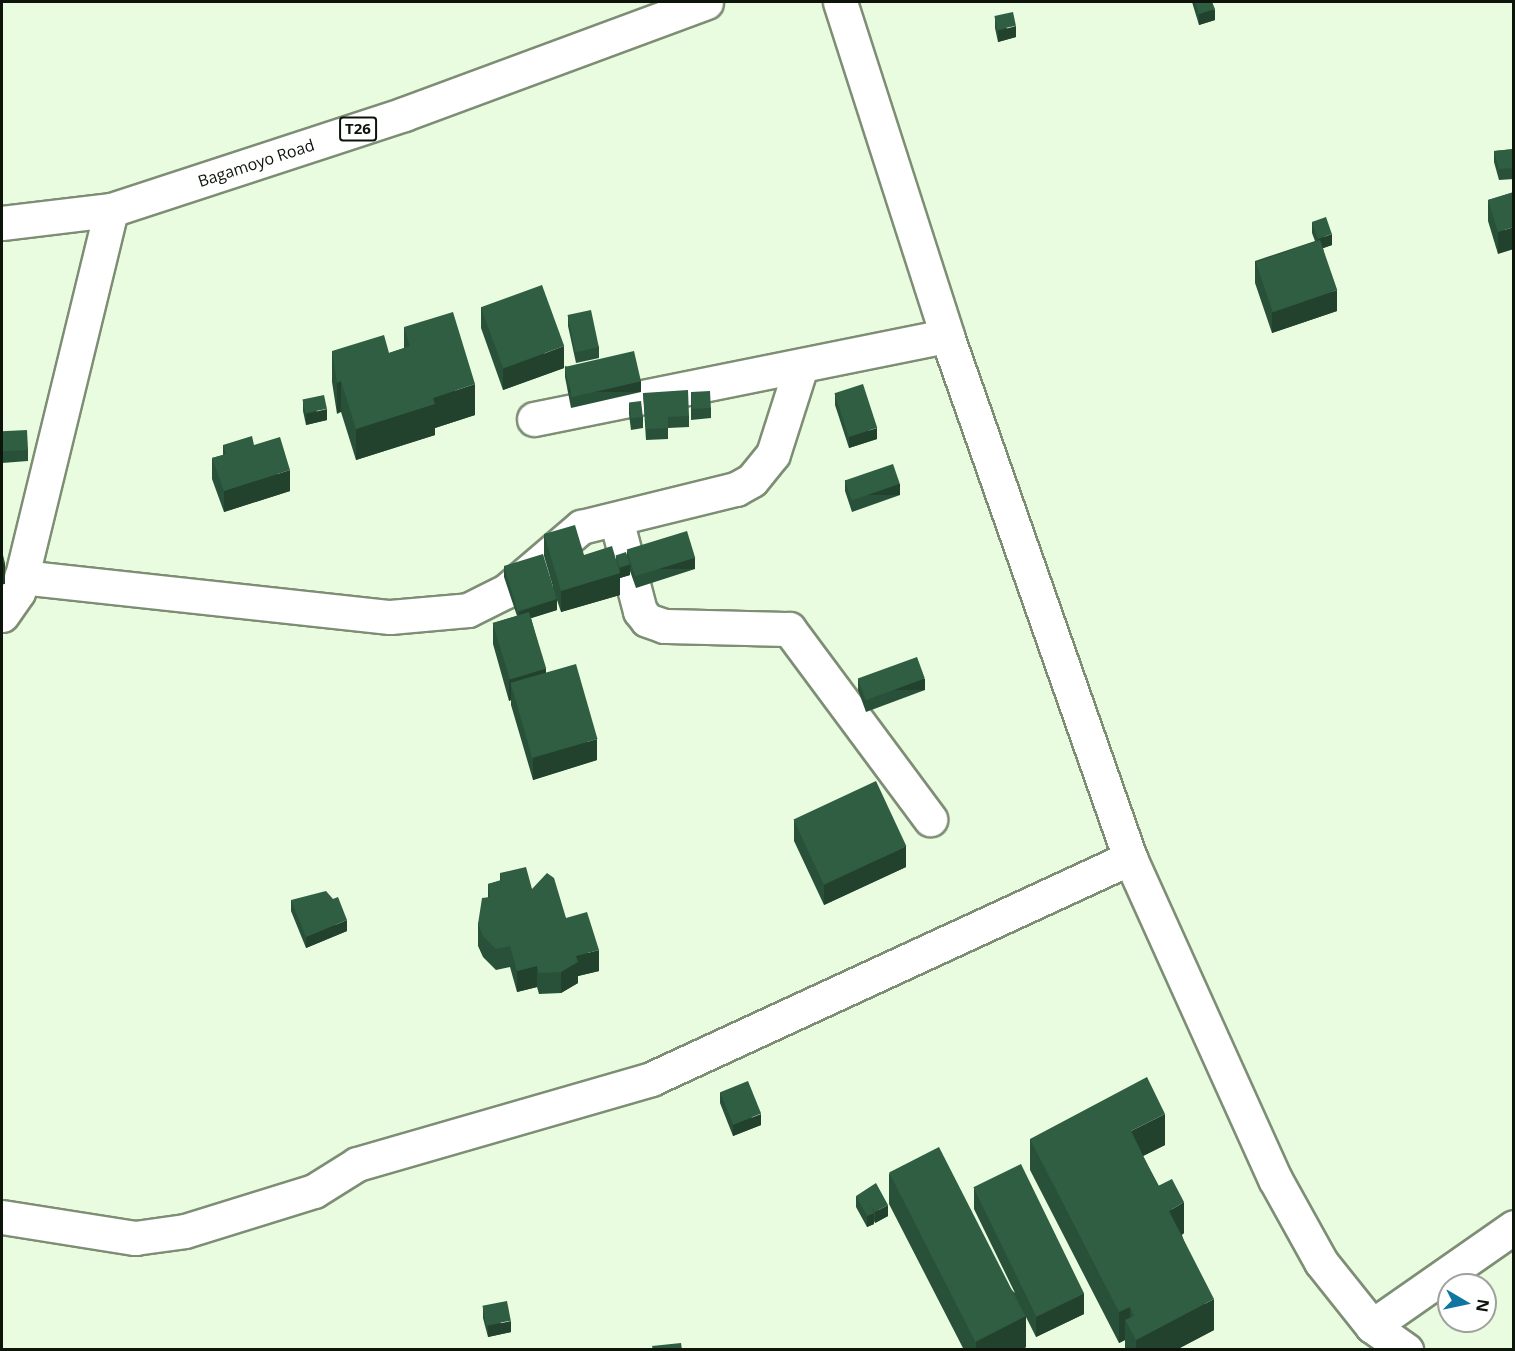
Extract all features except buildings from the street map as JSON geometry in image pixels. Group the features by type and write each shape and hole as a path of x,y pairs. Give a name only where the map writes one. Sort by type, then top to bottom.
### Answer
{"main road":[{"name":"Bagamoyo Road","path":"2,223 111,210 404,114 706,2"},
{"path":"840,2 947,336 1130,858 1275,1179 1321,1262 1372,1326 1406,1350"},
{"path":"2,615 12,605 21,577 111,210"},
{"path":"534,419 947,336"},
{"path":"21,577 390,617 445,615 488,602 564,537 616,519 736,489 752,480 773,454 801,366"},
{"path":"616,519 640,611 647,620 664,626 789,629 930,819"},
{"path":"2,1216 135,1238 185,1232 303,1194 357,1164 651,1079 1130,858"},
{"path":"1372,1326 1514,1227"}]}
